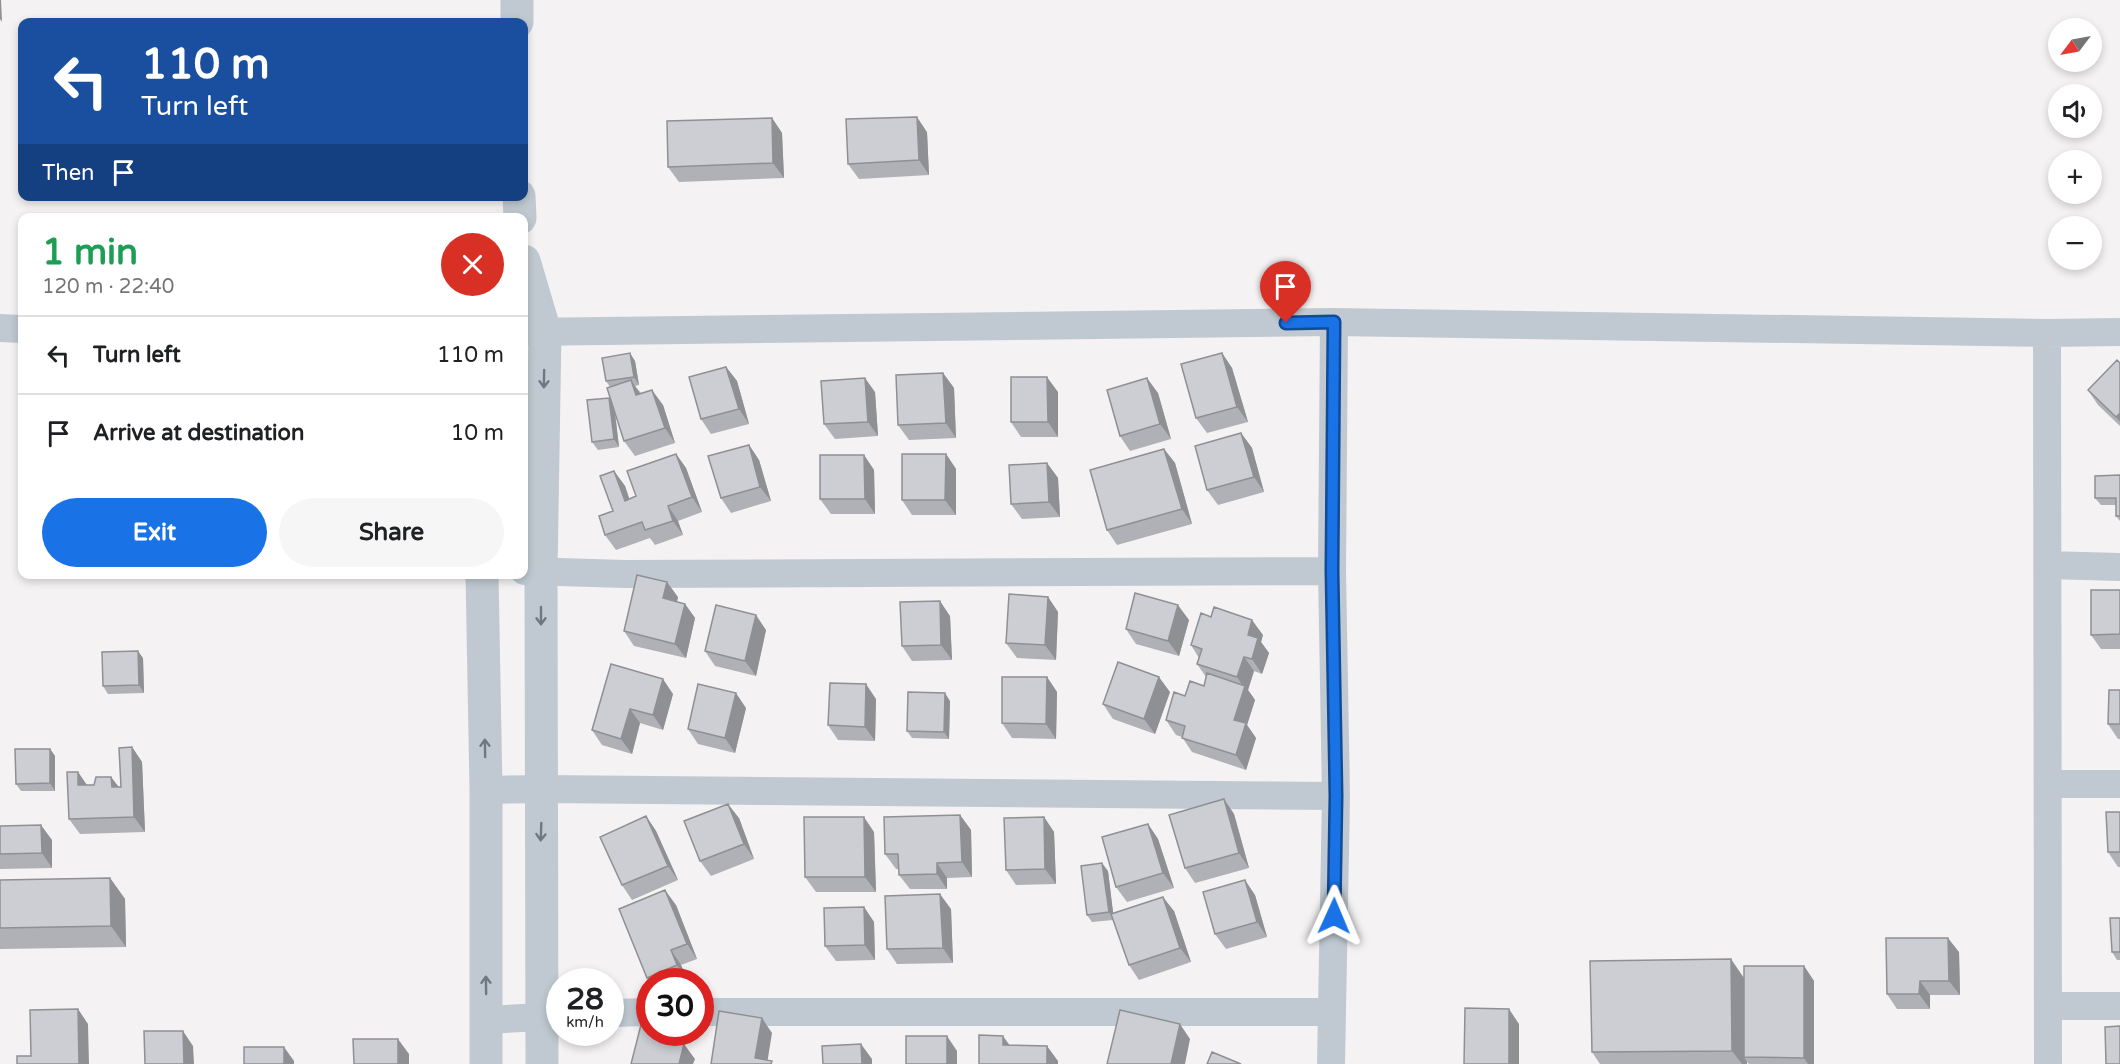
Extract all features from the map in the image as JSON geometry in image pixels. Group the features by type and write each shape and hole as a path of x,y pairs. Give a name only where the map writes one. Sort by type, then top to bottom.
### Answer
{"street":[{"path":"517,0 517,18"},
{"path":"528,289 534,332 532,572 542,789 540,858 547,968"},
{"path":"534,332 1334,322 2047,333 2120,332"},
{"path":"1331,1064 1336,796 1332,571 1334,322"},
{"path":"0,328 18,329"},
{"path":"2047,333 2048,1064"},
{"path":"2048,565 2120,567"},
{"path":"532,572 626,574 1332,571"},
{"path":"482,579 486,790 486,1064"},
{"path":"2048,784 2120,784"},
{"path":"486,790 1336,796"},
{"path":"2048,1006 2120,1006"},
{"path":"714,1012 1331,1011"},
{"path":"487,1020 546,1016"},
{"path":"542,1064 546,1040"}],"building":[{"path":"917,117 919,160 848,164 846,119"},
{"path":"772,118 773,163 668,167 667,121"},
{"path":"630,353 634,377 606,381 602,358"},
{"path":"1222,353 1237,407 1196,418 1181,364"},
{"path":"2117,360 2120,363 2120,413 2116,417 2088,390"},
{"path":"726,367 739,409 701,419 689,377"},
{"path":"943,373 946,423 898,425 896,375"},
{"path":"1011,377 1047,377 1048,422 1011,422"},
{"path":"865,378 868,422 824,424 821,381"},
{"path":"1147,378 1160,424 1120,436 1107,390"},
{"path":"631,380 636,395 652,390 665,428 624,441 607,388"},
{"path":"609,398 614,439 592,442 587,400"},
{"path":"1241,433 1254,477 1207,490 1195,446"},
{"path":"749,445 760,487 721,498 708,456"},
{"path":"1164,449 1182,509 1107,530 1090,470"},
{"path":"676,454 692,497 668,506 673,521 645,530 642,522 605,535 599,516 613,511 600,476 614,471 625,501 636,496 627,471"},
{"path":"902,454 946,454 945,500 902,500"},
{"path":"820,455 864,455 865,499 820,499"},
{"path":"1047,463 1049,502 1011,504 1009,465"},
{"path":"2120,475 2120,516 2116,516 2116,498 2095,498 2095,476"},
{"path":"637,575 667,582 663,598 685,604 675,644 624,631"},
{"path":"2091,590 2120,590 2120,634 2091,635"},
{"path":"1135,593 1178,605 1168,641 1126,629"},
{"path":"1009,594 1048,597 1045,645 1006,643"},
{"path":"940,601 941,645 902,646 900,602"},
{"path":"716,605 756,615 745,661 705,651"},
{"path":"1214,607 1252,620 1248,635 1258,638 1252,659 1244,657 1237,677 1197,664 1202,649 1191,645 1201,613 1211,617"},
{"path":"138,651 139,685 103,686 102,652"},
{"path":"1118,662 1159,677 1144,719 1103,704"},
{"path":"611,664 663,679 653,715 630,709 621,739 592,730"},
{"path":"1207,673 1245,686 1234,720 1246,723 1236,755 1182,738 1185,726 1166,720 1174,692 1185,696 1190,681 1204,686"},
{"path":"1002,677 1047,677 1046,724 1002,723"},
{"path":"830,683 866,684 865,727 828,725"},
{"path":"698,684 736,693 725,738 688,729"},
{"path":"2109,690 2120,690 2120,724 2108,724"},
{"path":"908,692 945,693 944,732 907,731"},
{"path":"132,747 134,817 69,819 67,772 78,772 78,785 94,785 96,777 111,777 112,787 121,787 119,748"},
{"path":"15,749 50,749 50,783 16,784"},
{"path":"1224,799 1239,853 1185,868 1169,815"},
{"path":"728,804 744,844 700,861 684,821"},
{"path":"2106,812 2120,812 2120,852 2108,852"},
{"path":"960,815 962,862 937,863 937,874 899,875 898,854 885,854 884,817"},
{"path":"646,816 668,866 622,885 600,837"},
{"path":"804,817 864,817 865,877 805,877"},
{"path":"1044,817 1045,869 1006,870 1004,818"},
{"path":"1148,824 1163,873 1116,887 1102,837"},
{"path":"41,825 42,853 0,854 0,826"},
{"path":"1102,863 1109,912 1087,915 1081,866"},
{"path":"110,878 111,926 0,928 0,880"},
{"path":"1245,880 1257,922 1215,934 1203,892"},
{"path":"665,890 687,944 671,950 677,965 670,968 643,968 619,909"},
{"path":"940,894 943,948 887,949 885,896"},
{"path":"1163,897 1180,948 1129,965 1111,914"},
{"path":"864,907 865,945 825,946 824,908"},
{"path":"2110,918 2120,918 2120,952 2112,952"},
{"path":"1886,938 1948,938 1949,981 1920,981 1919,994 1887,994"},
{"path":"1731,959 1732,1051 1592,1052 1590,961"},
{"path":"1744,966 1804,966 1804,1058 1744,1057"},
{"path":"1465,1008 1509,1009 1509,1064 1464,1064"},
{"path":"78,1009 79,1064 17,1064 17,1056 31,1056 30,1010"},
{"path":"1120,1010 1180,1024 1171,1064 1107,1064"},
{"path":"719,1011 762,1018 755,1058 772,1061 771,1064 711,1064"},
{"path":"2120,1026 2120,1064 2106,1064 2105,1027"},
{"path":"144,1031 183,1031 184,1064 145,1064"},
{"path":"979,1035 1003,1036 1003,1045 1047,1046 1047,1064 979,1064"},
{"path":"906,1036 947,1036 947,1064 906,1064"},
{"path":"353,1039 398,1039 398,1064 354,1064"},
{"path":"636,1044 684,1046 679,1064 631,1064"},
{"path":"861,1044 862,1064 823,1064 822,1046"},
{"path":"244,1047 284,1047 284,1064 244,1064"},
{"path":"1212,1052 1241,1064 1207,1064"}],"route":[{"path":"1286,323 1334,322 1332,571 1336,796 1334,916"}]}
